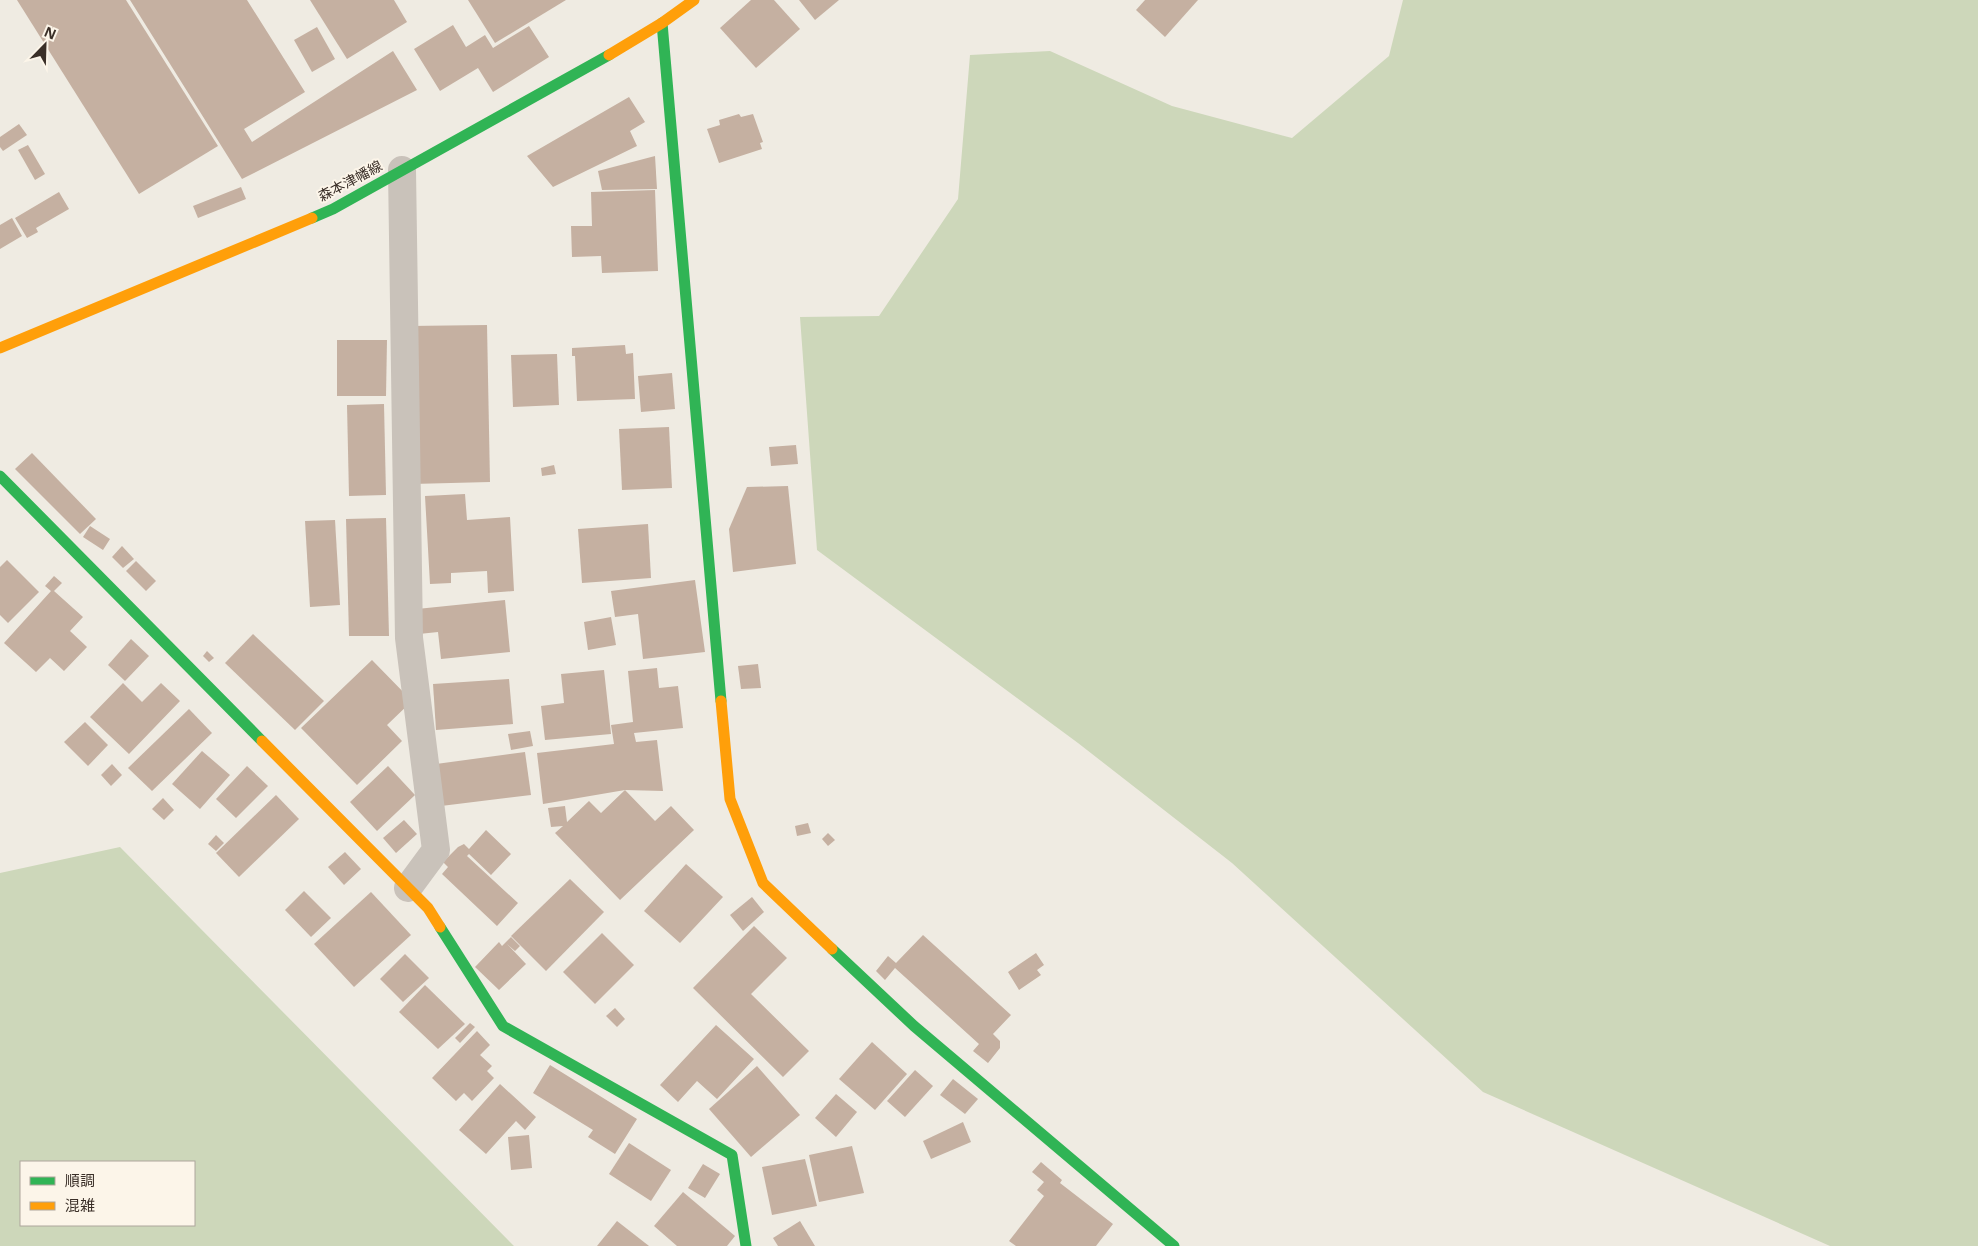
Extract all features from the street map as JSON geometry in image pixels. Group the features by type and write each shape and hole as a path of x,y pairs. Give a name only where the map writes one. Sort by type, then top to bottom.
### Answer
{"street":[{"name":"森本津幡線","path":"0,348 333,209 662,23 694,0"},
{"path":"662,23 730,800 747,846 763,883 914,1026 1174,1246"},
{"path":"402,170 409,638 436,850 408,888"},
{"path":"0,476 428,908 502,1026 732,1155 746,1246"}],"green space":[{"path":"1403,0 1978,0 1978,1246 1830,1246 1483,1092 1232,863 1078,743 817,550 800,317 879,316 958,199 970,55 1050,51 1172,106 1292,138 1389,56"},
{"path":"120,847 514,1246 0,1246 0,873"}],"building":[{"path":"17,0 126,0 218,146 139,194"},
{"path":"130,0 247,0 305,92 244,129 252,142 393,51 417,90 242,179"},
{"path":"310,0 394,0 407,22 347,59"},
{"path":"468,0 566,0 495,43"},
{"path":"751,0 774,0 800,29 756,68 720,28"},
{"path":"799,0 839,0 815,20"},
{"path":"1145,0 1198,0 1165,37 1136,10"},
{"path":"453,25 466,47 485,35 493,48 529,26 549,57 493,92 478,68 440,91 414,49"},
{"path":"317,27 335,59 312,72 294,40"},
{"path":"629,97 645,122 630,131 637,146 553,187 527,156"},
{"path":"739,114 741,117 753,114 763,142 760,143 762,149 719,163 707,129 720,125 719,120"},
{"path":"19,124 27,135 3,151 0,147 0,137"},
{"path":"28,145 45,174 35,180 18,150"},
{"path":"655,156 657,189 602,190 598,171"},
{"path":"241,187 246,199 198,218 193,206"},
{"path":"655,190 658,271 602,273 601,256 572,257 571,226 592,226 591,192"},
{"path":"59,192 69,209 36,228 38,232 27,238 15,218"},
{"path":"12,218 22,236 0,249 0,225"},
{"path":"487,325 490,482 412,484 409,326"},
{"path":"337,340 387,340 386,396 337,396"},
{"path":"625,345 626,354 633,353 635,399 577,401 575,356 572,356 572,348"},
{"path":"557,354 559,405 513,407 511,355"},
{"path":"672,373 675,409 641,412 638,376"},
{"path":"384,404 386,495 349,496 347,405"},
{"path":"669,427 672,488 622,490 619,429"},
{"path":"796,445 798,464 771,466 769,447"},
{"path":"32,453 96,519 80,534 15,469"},
{"path":"554,465 556,474 542,476 541,468"},
{"path":"788,486 796,564 733,572 729,529 747,487"},
{"path":"465,494 467,520 510,517 514,591 488,593 487,571 451,573 451,583 430,584 425,496"},
{"path":"386,518 389,636 349,636 346,519"},
{"path":"335,520 340,605 310,607 305,521"},
{"path":"648,524 651,578 582,583 578,529"},
{"path":"90,526 110,539 103,550 83,537"},
{"path":"122,546 134,559 123,568 112,557"},
{"path":"7,560 39,592 8,623 0,615 0,567"},
{"path":"136,561 156,581 146,591 126,571"},
{"path":"54,576 62,583 54,591 83,617 70,631 87,647 64,671 50,658 36,672 4,643 51,591 45,586"},
{"path":"695,580 705,652 643,659 638,614 615,617 611,591"},
{"path":"505,600 510,652 441,659 438,632 419,634 417,609"},
{"path":"611,617 616,645 588,650 584,622"},
{"path":"253,634 324,701 295,730 225,663"},
{"path":"131,639 149,656 125,681 108,665"},
{"path":"207,651 214,658 209,662 203,656"},
{"path":"372,660 412,701 387,725 402,741 357,785 301,728"},
{"path":"758,664 761,688 741,689 738,666"},
{"path":"657,668 659,688 678,686 683,728 634,733 636,742 657,740 663,791 625,790 543,804 537,753 614,744 611,725 633,722 628,671"},
{"path":"604,670 611,734 545,740 541,706 564,703 561,674"},
{"path":"509,679 513,724 436,730 433,684"},
{"path":"123,683 142,702 161,683 180,701 129,754 90,717"},
{"path":"189,709 212,733 152,791 128,768"},
{"path":"85,722 108,745 88,766 64,742"},
{"path":"530,731 533,746 511,750 508,734"},
{"path":"202,751 230,775 200,809 172,784"},
{"path":"525,752 531,795 441,806 436,764"},
{"path":"112,764 122,775 111,786 101,775"},
{"path":"247,766 268,786 236,818 216,799"},
{"path":"388,766 415,795 377,831 350,802"},
{"path":"625,790 655,821 671,806 694,830 620,900 555,833 563,826 551,827 548,808 565,806 567,822 589,801 601,813"},
{"path":"276,795 299,819 239,877 216,853"},
{"path":"163,798 174,810 164,820 152,809"},
{"path":"404,820 417,834 396,853 383,838"},
{"path":"808,823 811,833 797,836 795,826"},
{"path":"486,830 511,854 491,875 469,854 467,856 518,903 497,926 442,874 448,867 443,862 458,847 464,844 469,849"},
{"path":"828,833 835,840 828,846 822,839"},
{"path":"216,835 224,843 216,851 208,844"},
{"path":"345,852 361,869 344,885 328,867"},
{"path":"686,864 723,897 680,943 644,911"},
{"path":"570,879 604,912 546,971 511,936"},
{"path":"304,891 331,918 311,937 285,910"},
{"path":"371,892 411,935 354,987 314,944"},
{"path":"752,897 764,912 743,931 730,915"},
{"path":"754,926 787,958 751,994 809,1051 783,1077 693,988"},
{"path":"602,933 634,965 595,1004 563,972"},
{"path":"923,935 1011,1015 993,1034 1000,1041 1000,1048 988,1063 973,1051 979,1044 895,968 885,980 876,971 888,956 896,963"},
{"path":"511,937 520,946 515,951 507,944 526,964 499,990 475,967 499,942 502,946"},
{"path":"1036,953 1044,965 1037,970 1041,975 1019,990 1008,972"},
{"path":"405,954 429,978 403,1002 380,979"},
{"path":"425,985 465,1024 438,1049 399,1012"},
{"path":"615,1008 625,1019 617,1027 606,1016"},
{"path":"470,1023 475,1027 460,1043 455,1038"},
{"path":"716,1025 754,1059 717,1099 697,1081 678,1102 660,1085"},
{"path":"477,1031 490,1045 480,1055 492,1066 487,1071 494,1078 472,1101 464,1093 456,1101 432,1078"},
{"path":"872,1042 907,1074 875,1110 839,1079"},
{"path":"550,1065 637,1119 615,1154 588,1137 593,1130 533,1093"},
{"path":"757,1066 800,1115 751,1157 709,1109"},
{"path":"915,1070 933,1086 905,1117 887,1101"},
{"path":"953,1079 978,1099 965,1114 940,1095"},
{"path":"500,1084 536,1117 525,1130 516,1121 486,1154 459,1130"},
{"path":"836,1094 857,1112 836,1137 815,1118"},
{"path":"963,1122 971,1142 931,1159 923,1141"},
{"path":"529,1135 532,1168 511,1170 508,1137"},
{"path":"629,1143 671,1170 651,1201 609,1174"},
{"path":"852,1146 864,1193 819,1202 809,1155"},
{"path":"805,1159 817,1206 772,1215 762,1167"},
{"path":"1041,1162 1062,1180 1060,1183 1113,1224 1096,1246 1016,1246 1009,1241 1044,1196 1037,1190 1044,1182 1032,1172"},
{"path":"703,1164 720,1174 705,1198 688,1188"},
{"path":"683,1192 735,1236 727,1246 677,1246 654,1226"},
{"path":"617,1221 649,1246 597,1246"},
{"path":"800,1221 815,1246 778,1246 773,1238"}],"traffic: fast":[{"path":"662,23 721,701"},
{"path":"312,218 333,209 609,55"},
{"path":"0,476 262,741"},
{"path":"440,927 503,1026 732,1155 746,1246"},
{"path":"832,949 914,1026 1174,1246"}],"traffic: slow":[{"path":"609,55 662,23 694,0"},
{"path":"0,348 312,218"},
{"path":"721,701 730,799 763,883 832,949"},
{"path":"262,741 428,908 440,927"}]}
